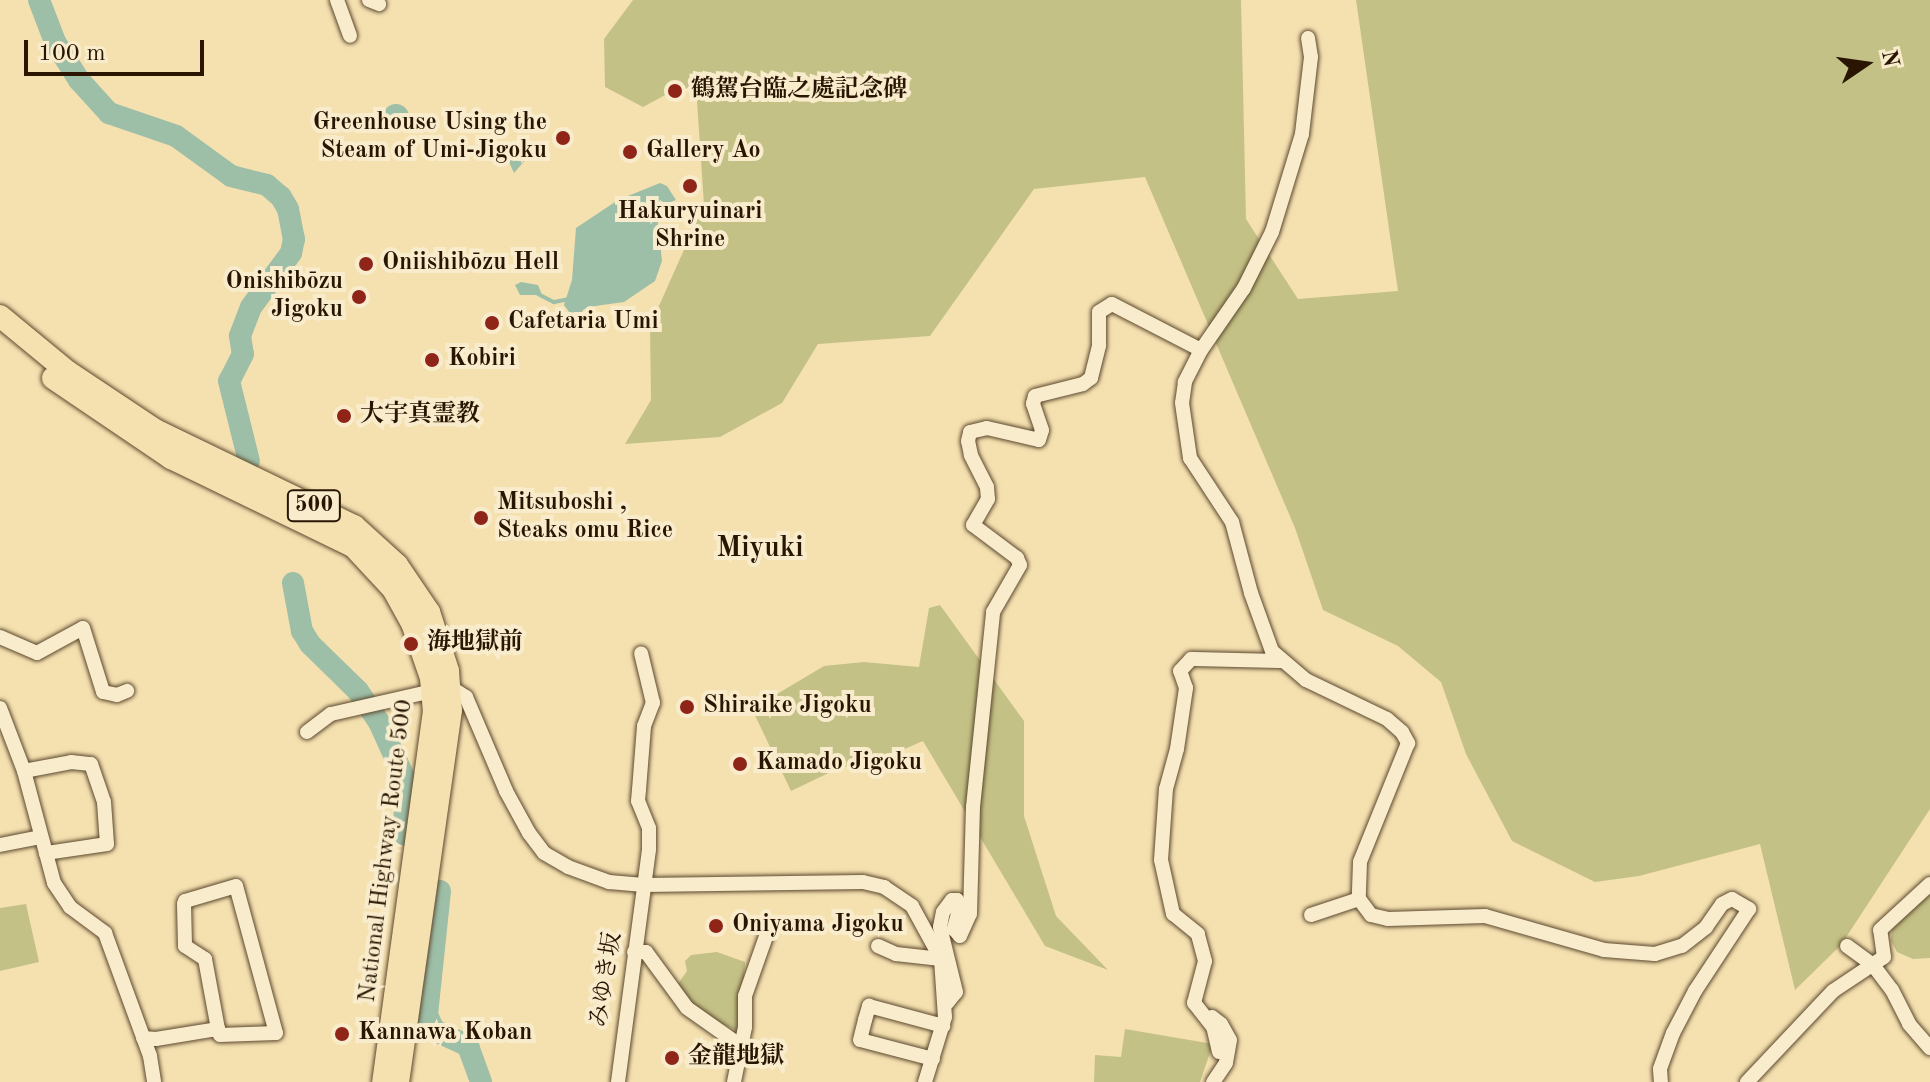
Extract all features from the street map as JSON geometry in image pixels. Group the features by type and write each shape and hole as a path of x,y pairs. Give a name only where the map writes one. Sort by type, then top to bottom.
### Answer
{"highway":[{"name":"National Highway Route 500","path":"0,316 68,372 155,430 354,526 397,565 429,612 440,639 450,691 449,730 398,1082"},
{"name":"500","path":"0,334 66,389 171,458 354,547 393,589 423,649 450,691"},
{"name":"National Highway Route 500","path":"383,1082 432,733 450,691"}],"street":[{"path":"337,0 350,36"},
{"path":"1308,38 1311,57 1302,134 1272,232 1228,315 1201,350 1182,392 1190,458 1232,522 1272,651 1306,680 1387,719 1402,732 1408,743 1360,862 1359,899 1363,908 1378,918 1485,916 1604,950 1655,954 1682,946 1706,927 1722,904 1732,899 1749,909 1680,1019 1660,1069 1661,1082"},
{"path":"947,1003 956,992 940,927 943,912 952,900 957,900 960,906 954,929 960,936 970,914 973,807 993,612 1020,565 1017,558 973,525 988,499 987,487 971,455 970,432 987,428 1039,440 1042,430 1033,404 1035,396 1083,384 1091,378 1096,371 1099,345 1096,321 1099,312 1112,304 1201,350"},
{"path":"0,637 37,653 83,628 103,692 117,695 127,691"},
{"name":"みゆき坂","path":"618,1082 649,828 638,801 644,726 653,703 641,653"},
{"path":"1219,1052 1213,1027 1194,1003 1205,961 1198,934 1173,914 1161,860 1166,789 1177,749 1186,688 1180,671 1191,659 1282,661"},
{"path":"307,732 331,714 450,691 516,814 544,853 588,876 644,885 863,882 884,887 912,906 941,959 947,1003 925,1082"},
{"path":"0,709 24,771 54,883 70,907 105,933 143,1038 154,1082"},
{"path":"24,771 71,762 91,764 104,802 107,844 46,853"},
{"path":"0,845 41,837"},
{"path":"1747,1082 1833,991 1884,957 1880,930 1930,884"},
{"path":"236,886 276,1033 220,1035 218,1029 205,959 185,946 184,904 185,901 236,886"},
{"path":"1311,915 1359,899"},
{"path":"734,1082 745,996 769,928"},
{"path":"878,946 896,954 941,959"},
{"path":"1847,946 1873,965 1892,990 1909,1024 1930,1048"},
{"path":"634,952 646,952 687,1008 741,1046"},
{"path":"933,1059 860,1040 869,1006 943,1026"},
{"path":"1204,1015 1221,1024 1230,1040 1226,1063 1213,1082"},
{"path":"143,1038 156,1039 218,1029"}],"shaded area":[{"path":"633,0 1241,0 1246,219 1298,299 1398,291 1356,0 1930,0 1930,809 1841,945 1795,990 1760,844 1639,876 1595,882 1512,841 1466,754 1441,682 1398,646 1323,610 1295,528 1145,177 1034,189 930,336 818,344 782,403 720,437 625,444 651,400 650,326 704,205 696,86 667,94 643,107 605,87 604,39"},
{"path":"396,104 405,108 409,117 405,126 396,130 387,126 383,117 387,108"},
{"path":"523,147 529,151 527,158 514,173 509,162 513,152"},
{"path":"660,183 667,186 676,200 666,204 660,200 656,206 662,261 655,281 624,302 588,307 583,310 577,323 564,305 572,280 576,228 618,200"},
{"path":"521,282 538,285 542,295 520,295 515,285"},
{"path":"940,605 1024,721 1024,816 1056,916 1108,970 1045,946 923,741 877,761 839,768 791,791 752,709 824,666 864,662 919,667 929,608"},
{"path":"1930,895 1930,958 1913,959 1897,952 1891,941 1892,929 1901,916"},
{"path":"26,904 39,962 0,971 0,908"},
{"path":"717,952 745,962 741,1032 711,1019 687,999 678,984 687,971 685,961 691,955"},
{"path":"1125,1029 1213,1044 1200,1082 1094,1082 1095,1055 1121,1057"}],"waterway":[{"path":"39,0 55,42 79,80 109,113 176,136 231,176 267,185 281,197 288,209 294,239 291,253 251,307 240,336 243,354 229,381 249,461"},
{"path":"538,294 554,302 570,299"},
{"path":"293,583 302,631 310,644 358,691 379,722 404,777 405,835"},
{"path":"440,891 427,1015 434,1030 468,1046 481,1082"}],"place":[{"name":"鶴駕台臨之處記念碑","path":"675,91"},
{"name":"Greenhouse Using the Steam of Umi-Jigoku","path":"563,138"},
{"name":"Gallery Ao","path":"630,152"},
{"name":"Hakuryuinari Shrine","path":"690,186"},
{"name":"Oniishibōzu Hell","path":"366,264"},
{"name":"Onishibōzu Jigoku","path":"359,297"},
{"name":"Cafetaria Umi","path":"492,323"},
{"name":"Kobiri","path":"432,360"},
{"name":"大宇真霊教","path":"344,416"},
{"name":"Mitsuboshi , Steaks omu Rice","path":"481,518"},
{"name":"海地獄前","path":"411,644"},
{"name":"Shiraike Jigoku","path":"687,707"},
{"name":"Kamado Jigoku","path":"740,764"},
{"name":"Oniyama Jigoku","path":"716,926"},
{"name":"Kannawa Koban","path":"342,1034"},
{"name":"金龍地獄","path":"672,1058"}],"district":[{"name":"Miyuki","path":"760,549"}]}
